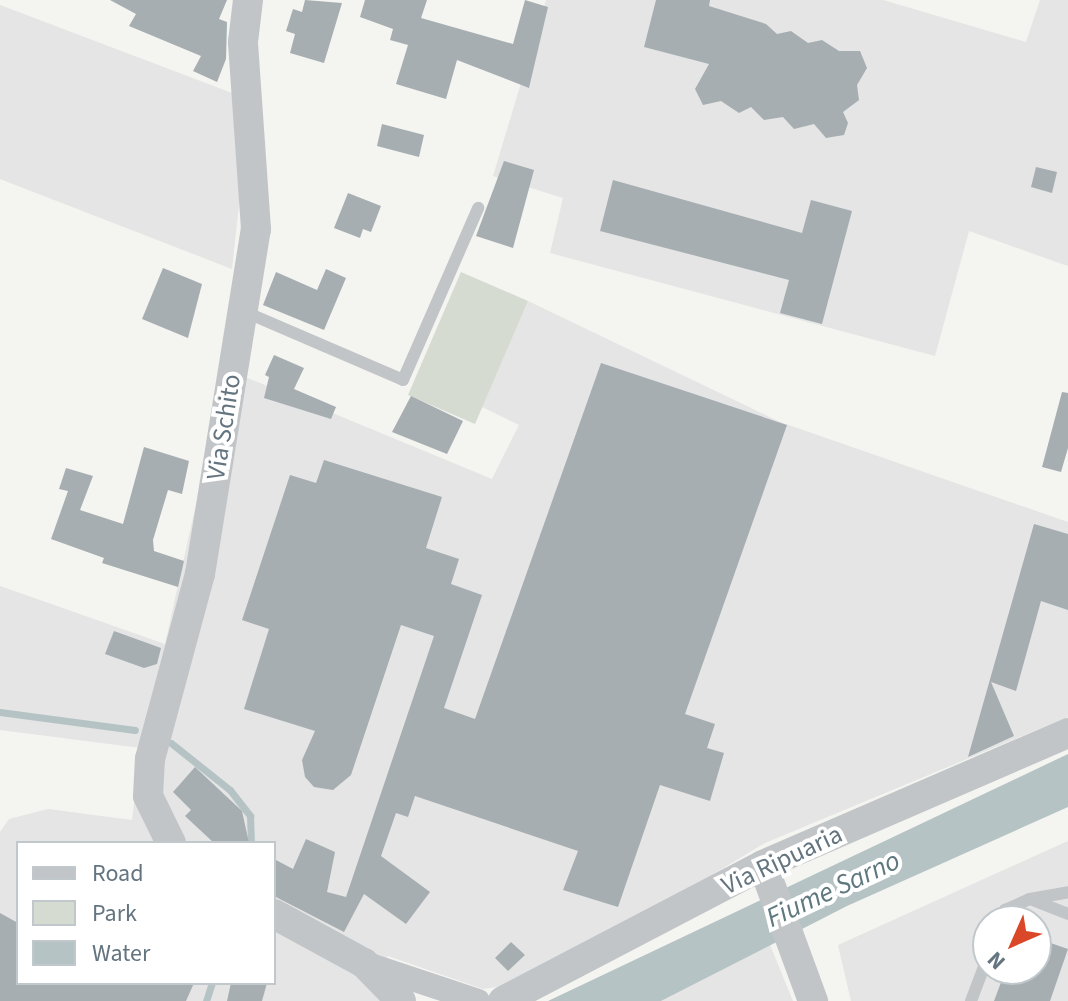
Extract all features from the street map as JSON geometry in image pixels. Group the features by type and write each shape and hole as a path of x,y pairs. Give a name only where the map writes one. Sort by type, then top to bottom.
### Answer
{"street":[{"name":"Via Schito","path":"170,841 148,796 150,759 200,574 256,229 243,42 248,0"},
{"name":"Via Ripuaria","path":"507,999 763,865 1068,733"},
{"path":"763,865 813,1001"},
{"path":"276,915 364,963 478,1001 507,999"},
{"path":"364,963 401,1001"}],"lane":[{"path":"243,311 403,380 478,208"},
{"path":"1016,905 1030,899 1068,892"},
{"path":"1030,899 1068,914"}],"shaded area":[{"path":"546,0 883,0 1026,42 1040,0 1068,0 1068,266 969,231 935,356 550,253 563,198 493,176"},
{"path":"0,5 240,96 243,168 232,269 0,179"},
{"path":"528,301 780,422 1068,522 1068,717 765,843 626,927 510,985 483,989 388,956 364,981 389,1001 0,1001 0,832 9,819 48,809 132,820 141,748 0,730 0,586 165,644 226,369 492,479 519,425 482,407"},
{"path":"1068,841 1068,1001 851,1001 838,945"},
{"path":"770,945 793,1001 661,1001"}],"green space":[{"path":"461,272 528,301 475,424 408,395"}],"water":[{"name":"Fiume Sarno","path":"1068,754 1068,807 847,906 661,1001 548,1001"}],"building":[{"path":"110,0 227,0 219,19 227,22 226,59 217,82 193,71 201,56 129,26 136,14"},
{"path":"305,0 342,3 324,63 290,53 295,34 286,31 293,9 302,12"},
{"path":"365,0 427,0 421,18 513,44 525,0 548,7 529,88 457,60 446,99 396,84 408,45 390,40 393,29 360,17"},
{"path":"656,0 710,0 709,6 766,24 777,34 791,31 808,43 822,40 839,51 860,51 867,68 857,85 859,100 843,112 848,123 844,135 826,138 814,124 794,129 783,117 764,120 751,107 739,113 721,101 703,105 695,89 709,64 644,47"},
{"path":"382,124 424,135 419,157 377,146"},
{"path":"504,161 534,170 513,248 476,236"},
{"path":"1036,167 1057,172 1052,193 1031,187"},
{"path":"613,180 802,233 811,200 852,211 822,324 780,313 789,280 600,231"},
{"path":"348,193 381,206 371,232 363,229 360,238 334,228"},
{"path":"163,268 202,284 188,338 142,319"},
{"path":"326,269 346,278 324,330 263,305 276,272 317,290"},
{"path":"274,355 304,368 294,389 336,407 331,419 264,398 269,377 265,375"},
{"path":"601,363 787,425 685,714 715,724 707,748 724,753 710,801 660,785 618,907 563,890 578,851 415,796 408,817 396,813 381,856 430,892 406,924 364,894 344,932 276,897 276,860 293,869 306,839 335,852 327,892 346,897 434,636 401,625 351,775 333,790 314,787 305,777 302,760 315,731 244,709 269,629 242,620 290,475 316,483 324,460 442,497 426,548 459,559 451,584 482,595 444,708 475,719"},
{"path":"1062,392 1068,393 1068,448 1061,472 1042,467"},
{"path":"411,396 463,421 447,454 392,432"},
{"path":"144,447 189,461 182,494 168,490 153,540 154,551 184,561 178,587 102,563 104,558 51,539 68,491 59,489 66,468 93,476 80,510 123,524"},
{"path":"1034,524 1068,534 1068,610 1041,601 1016,691 991,682 1014,736 968,757"},
{"path":"114,631 161,648 157,664 144,668 105,654"},
{"path":"195,767 242,811 249,841 212,841 185,816 191,810 173,792"},
{"path":"0,913 16,922 16,985 193,985 186,1001 0,1001"},
{"path":"511,942 525,955 508,971 495,958"},
{"path":"1052,944 1068,949 1050,1001 994,1001 1000,985 1052,985"},
{"path":"231,985 266,985 262,1001 227,1001"}],"waterway":[{"path":"0,712 135,730"},
{"path":"171,743 230,790 250,816 251,841"},
{"path":"206,1001 211,985"}]}
